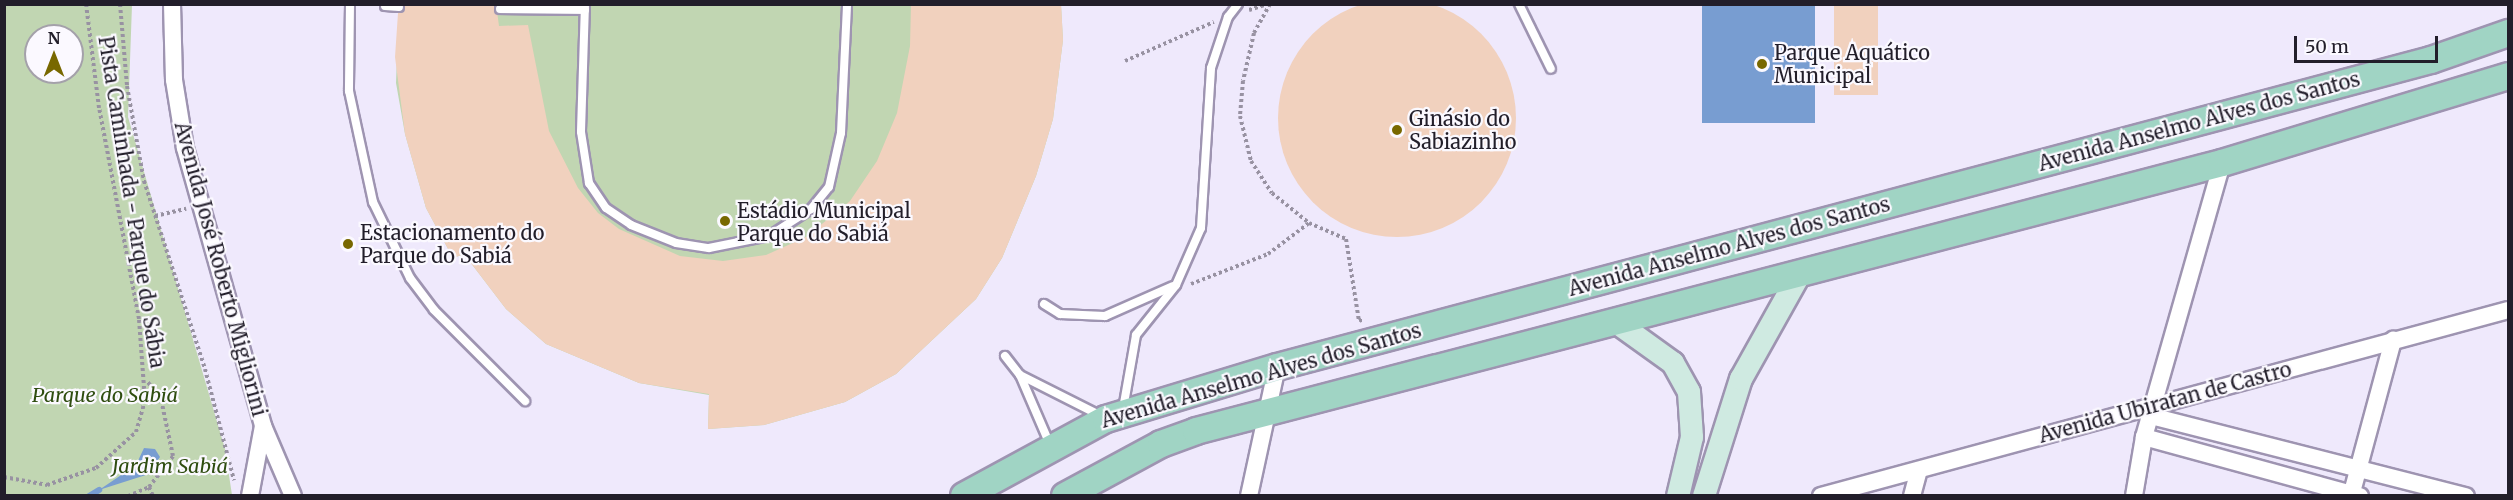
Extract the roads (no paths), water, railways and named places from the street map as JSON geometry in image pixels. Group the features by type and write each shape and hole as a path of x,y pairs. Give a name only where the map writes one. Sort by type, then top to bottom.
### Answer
{"main road":[{"name":"Avenida Anselmo Alves dos Santos","path":"964,495 1051,447 1114,416 1277,366 2431,60 2508,33"},
{"path":"2431,60 2428,78 2440,95"},
{"name":"Avenida Anselmo Alves dos Santos","path":"1065,495 1161,444 1270,411 1798,277 2222,163 2508,76"},
{"path":"1704,495 1741,379 1798,277"},
{"path":"1616,322 1673,363 1689,392 1692,437 1678,495"}],"street":[{"name":"Avenida José Roberto Migliorini","path":"172,4 178,111 201,205 263,426 293,495"},
{"path":"2134,495 2144,437 2222,163"},
{"name":"Avenida Ubiratan de Castro","path":"1821,495 2153,410 2393,340 2508,310"},
{"path":"2144,437 2354,495 2393,340"},
{"path":"1249,495 1270,411 1277,366"},
{"path":"2153,410 2466,495"},
{"name":"Avenida José Roberto Migliorini","path":"250,495 263,426"},
{"path":"1912,495 1919,470"}],"lane":[{"path":"350,4 349,91 373,201 410,278 428,302 525,401"},
{"path":"500,9 585,8 581,132 589,183 606,208 631,225 676,243 709,248 769,236 812,209 829,187 841,134 846,4"},
{"path":"1020,375 1114,416 1136,335 1176,285 1201,228 1211,68 1228,17 1238,4"},
{"path":"1519,4 1551,69"},
{"path":"386,6 399,7"},
{"path":"1044,304 1060,314 1105,316 1176,285"},
{"path":"1005,356 1020,375 1051,447"}],"water":[{"name":"Parque Aquático Municipal","path":"1702,5 1815,5 1815,123 1702,123"},
{"path":"144,448 155,449 160,457 149,474 99,490 136,465"}],"waterway":[{"path":"89,496 99,490"}],"place":[{"name":"Parque Aquático Municipal","path":"1762,64"},
{"name":"Ginásio do Sabiazinho","path":"1397,130"},
{"name":"Estádio Municipal Parque do Sabiá","path":"725,221"},
{"name":"Estacionamento do Parque do Sabiá","path":"348,244"}],"park label":[{"name":"Parque do Sabiá","path":"105,394"},
{"name":"Jardim Sabiá","path":"170,465"}]}
